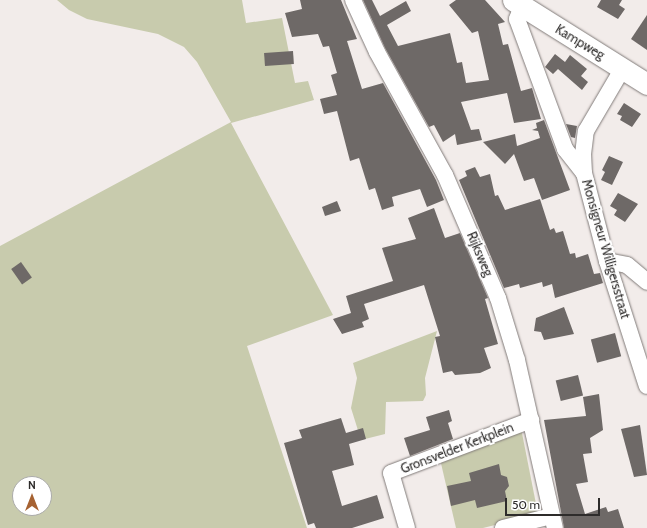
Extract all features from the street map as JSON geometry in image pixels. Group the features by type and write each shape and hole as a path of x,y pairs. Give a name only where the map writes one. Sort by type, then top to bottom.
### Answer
{"main road":[{"name":"Kampweg","path":"518,3 647,84"}],"street":[{"name":"Rijksweg","path":"353,0 376,52 425,136 464,216 505,318 531,420 553,522"},
{"name":"Monsigneur Willigersstraat","path":"518,3 518,22 565,149 584,173 606,261 647,386"},
{"path":"584,173 583,154 586,131 623,68"},
{"path":"606,261 627,265 647,282"},
{"name":"Gronsvelder Kerkplein","path":"407,528 392,473 531,420"},
{"path":"503,528 553,522"}],"green space":[{"path":"57,0 242,0 246,23 282,18 295,83 308,81 314,100 231,123 333,315 247,346 307,528 0,528 0,246 231,122 197,62 184,47 158,34 87,19 69,10"},
{"path":"437,331 425,378 426,395 423,401 386,402 385,434 361,440 351,408 357,378 353,363"},
{"path":"521,428 538,514 483,528 456,528 440,459"}],"building":[{"path":"300,0 341,0 357,39 347,41 362,89 383,83 436,180 444,200 427,207 420,189 392,197 394,206 382,210 375,188 369,190 359,158 350,161 337,111 324,114 320,99 337,95 331,75 337,73 329,46 323,47 318,34 292,37 285,13 302,9"},
{"path":"363,0 372,0 380,16 406,1 411,11 387,25 398,46 450,33 457,63 462,62 466,83 489,80 478,31 472,33 449,5 456,0 485,0 505,22 498,24 503,45 508,44 521,91 532,88 541,119 514,123 507,93 461,102 471,130 479,129 482,140 457,145 455,134 443,142 434,125 429,127 385,48"},
{"path":"601,0 622,0 619,5 625,9 618,19 597,7"},
{"path":"647,15 647,50 631,39"},
{"path":"293,51 294,64 265,66 264,53"},
{"path":"555,54 565,62 570,55 587,69 581,76 588,82 582,90 558,69 553,74 545,67"},
{"path":"624,103 641,114 632,127 620,120 622,116 617,114"},
{"path":"544,120 570,190 542,200 534,178 524,181 514,154 505,164 483,142 515,134 517,146 540,138 538,131 532,130 537,128 536,123"},
{"path":"566,124 577,126 575,138 571,137"},
{"path":"609,156 623,162 612,185 601,180 605,172 602,170"},
{"path":"475,167 480,177 490,174 495,196 498,195 505,210 540,199 550,230 554,228 556,233 563,231 570,254 575,253 576,258 588,254 594,274 600,273 603,283 555,298 552,284 543,287 542,282 520,288 519,284 504,288 459,180 467,176 465,171"},
{"path":"618,193 638,204 625,222 614,215 617,210 610,206"},
{"path":"337,201 341,211 325,216 322,207"},
{"path":"434,208 445,238 460,233 488,298 485,299 498,344 484,348 491,368 480,373 455,375 452,371 443,373 435,337 440,336 424,285 364,304 369,319 362,322 364,327 342,334 333,319 351,313 346,296 393,281 382,248 416,239 408,218"},
{"path":"21,262 32,278 22,284 11,269"},
{"path":"564,307 574,334 544,340 541,332 534,331 536,318"},
{"path":"615,333 621,356 597,363 591,339"},
{"path":"578,375 583,395 561,401 556,381"},
{"path":"599,394 603,430 590,438 592,453 583,454 588,482 576,484 585,514 606,507 608,512 618,509 624,528 564,528 544,420 586,416 583,397"},
{"path":"449,410 452,421 448,423 453,439 410,456 404,438 430,430 426,417"},
{"path":"341,418 346,433 363,428 366,439 349,444 354,465 332,471 342,506 377,495 384,518 352,528 316,528 314,523 308,525 284,443 302,438 299,430"},
{"path":"640,425 647,475 634,477 621,429"},
{"path":"499,464 501,475 507,477 509,486 505,491 507,501 477,508 475,500 451,506 447,486 471,481 469,473"}]}
